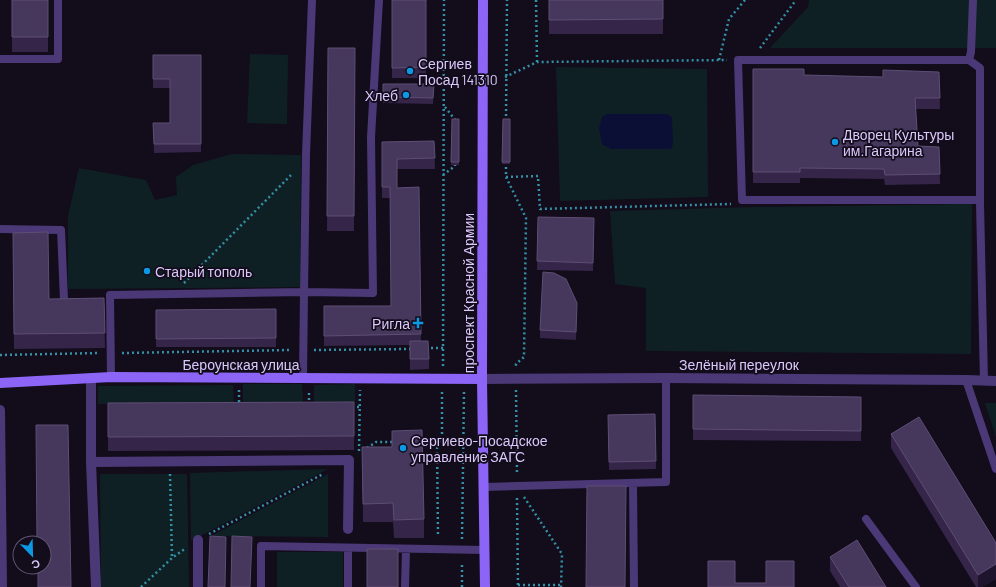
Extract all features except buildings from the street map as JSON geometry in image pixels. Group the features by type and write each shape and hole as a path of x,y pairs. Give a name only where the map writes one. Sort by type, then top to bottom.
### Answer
{"main road":[{"name":"проспект Красной Армии","path":"483,0 482,379 485,587"},
{"name":"Бероунская улица","path":"0,383 111,377 482,379"}],"street":[{"path":"91,378 91,462 96,587"},
{"name":"Зелёный переулок","path":"482,379 666,378 996,381"},
{"path":"0,410 2,587"},
{"path":"91,462 349,460 348,529"},
{"path":"198,540 198,587"}],"lane":[{"path":"0,59 58,59 58,0"},
{"path":"303,378 306,160 312,0"},
{"path":"111,377 110,295 372,292 371,137 379,0"},
{"path":"969,60 971,52 973,0"},
{"path":"980,200 742,200 738,60 969,60 980,68 980,200 984,381"},
{"path":"0,229 61,230 64,300"},
{"path":"484,487 666,482 666,378"},
{"path":"966,380 996,469"},
{"path":"633,483 634,587"},
{"path":"866,519 916,587"},
{"path":"260,587 261,546 485,550"},
{"path":"348,548 348,587"},
{"path":"405,587 406,549"}],"path":[{"path":"414,442 442,441 443,176 445,107 444,0"},
{"path":"506,128 507,0"},
{"path":"536,0 537,62"},
{"path":"719,60 729,19 744,0"},
{"path":"756,53 796,0"},
{"path":"445,107 456,120 455,128"},
{"path":"506,156 506,177 526,218 524,357 516,364 516,379 517,486 518,586 561,586 562,554 517,486"},
{"path":"443,176 455,166 455,159"},
{"path":"172,294 306,160"},
{"path":"419,348 443,348"},
{"path":"0,355 412,349"},
{"path":"238,378 239,408"},
{"path":"360,378 359,454 376,442 399,442"},
{"path":"462,587 464,378"},
{"path":"346,407 360,407"},
{"path":"437,442 438,549"},
{"path":"170,462 172,558"},
{"path":"141,587 172,558 198,540 328,471"}],"shaded area":[{"path":"809,0 996,0 996,48 770,48 808,7"},
{"path":"250,54 288,55 287,124 247,123"},
{"path":"556,67 707,69 708,197 560,201"},
{"path":"607,114 667,114 672,117 673,145 671,149 611,149 602,144 599,128 602,117"},
{"path":"232,154 301,155 300,287 68,289 68,216 79,168 146,180 155,200 177,195 176,177 193,165"},
{"path":"972,204 971,354 646,351 646,288 615,284 610,211"},
{"path":"243,384 302,384 303,403 243,403"},
{"path":"355,384 355,402 314,402 314,385"},
{"path":"233,385 234,403 98,404 98,386"},
{"path":"985,403 996,403 996,437"},
{"path":"328,469 191,541 190,473"},
{"path":"100,474 187,474 189,587 101,587"},
{"path":"328,474 328,537 211,536"},
{"path":"277,552 343,552 343,587 277,587"}],"place":[{"name":"Сергиев Посад 141310","path":"410,71"},
{"name":"Хлеб","path":"406,95"},
{"name":"Дворец Культуры им.Гагарина","path":"835,142"},
{"name":"Старый тополь","path":"147,271"},
{"name":"Ригла","path":"418,323"},
{"name":"Сергиево-Посадское управление ЗАГС","path":"403,448"}]}
